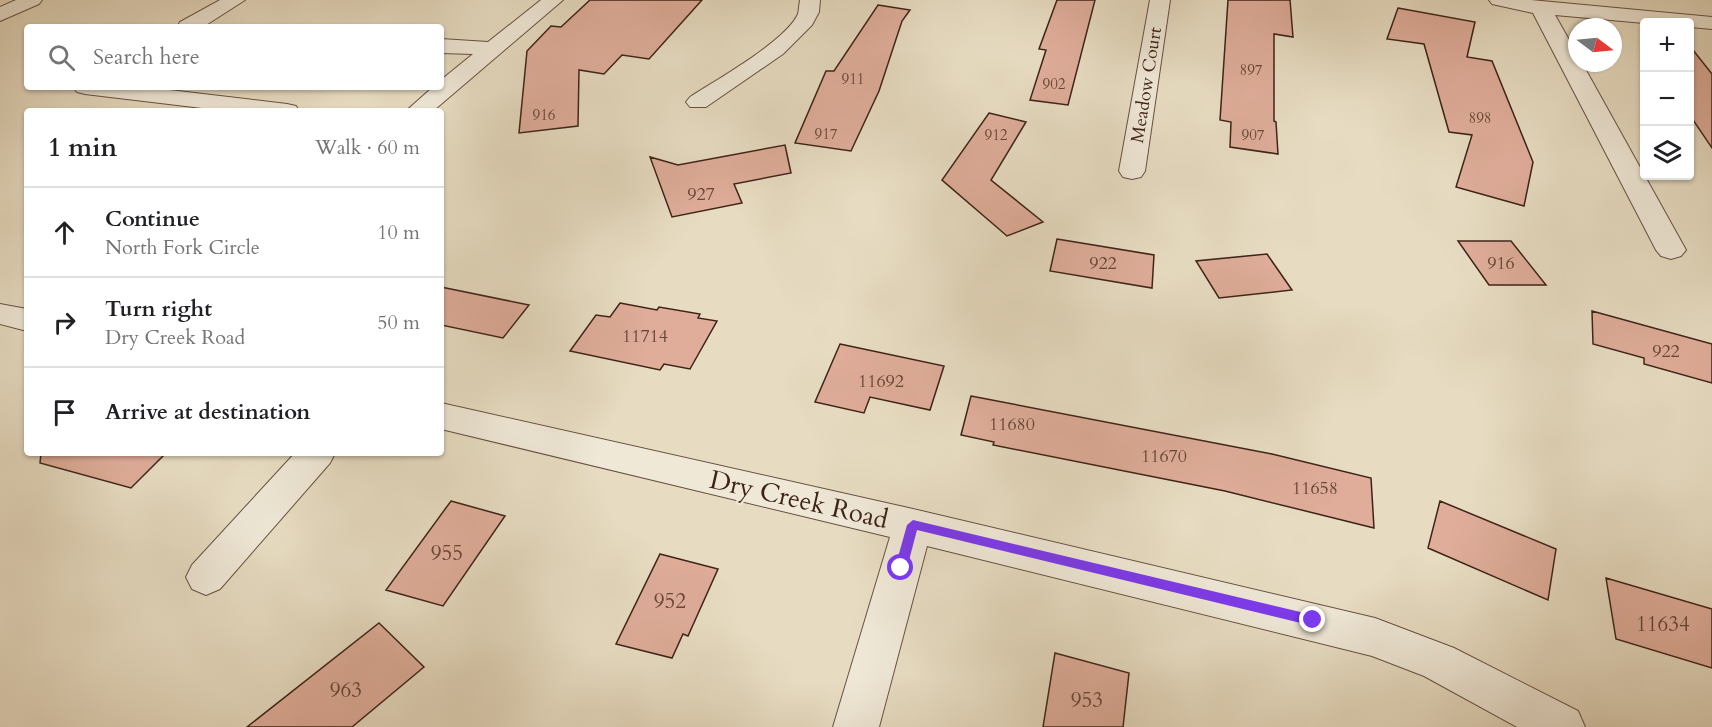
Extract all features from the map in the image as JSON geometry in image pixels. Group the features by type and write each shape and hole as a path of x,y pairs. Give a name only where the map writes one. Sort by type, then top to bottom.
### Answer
{"street":[{"path":"0,15 32,0"},
{"path":"194,24 235,0"},
{"path":"446,84 494,49 553,0"},
{"path":"698,102 758,62 792,34 808,15 810,0"},
{"name":"Meadow Court","path":"1132,171 1160,0"},
{"path":"1498,0 1541,8 1712,23"},
{"path":"1541,8 1671,250"},
{"path":"444,46 494,49"},
{"path":"110,90 262,108"},
{"path":"421,108 440,90"},
{"path":"0,314 24,319"},
{"name":"Dry Creek Road","path":"444,417 913,525 1375,637 1439,662 1562,727"},
{"path":"206,577 314,456"},
{"path":"856,727 913,525"}],"building":[{"path":"590,0 702,0 649,59 622,55 604,74 579,70 578,126 519,133 527,51 551,26 561,27"},
{"path":"1057,0 1095,0 1068,105 1030,100 1046,50 1039,49"},
{"path":"1228,0 1290,0 1293,37 1274,34 1274,121 1276,122 1278,154 1230,147 1231,122 1220,120"},
{"path":"878,5 910,10 902,21 879,91 851,151 795,143 826,71 834,71"},
{"path":"1398,8 1475,22 1467,57 1492,61 1533,162 1524,206 1456,187 1472,135 1449,132 1424,44 1387,39"},
{"path":"1694,51 1712,74 1712,148 1694,121"},
{"path":"989,113 1026,122 991,180 1043,222 1007,236 942,180"},
{"path":"785,145 791,173 734,184 742,203 672,217 650,157 678,165"},
{"path":"1057,239 1154,255 1152,288 1050,271"},
{"path":"1458,241 1511,241 1546,285 1489,285"},
{"path":"1267,254 1292,290 1219,298 1196,261"},
{"path":"444,288 529,305 503,338 444,326"},
{"path":"620,303 657,310 659,307 700,314 698,318 717,321 690,369 664,364 660,370 570,351 596,315 610,317"},
{"path":"1592,311 1712,344 1712,383 1644,364 1644,358 1593,344"},
{"path":"840,344 944,366 930,410 870,397 864,413 815,402"},
{"path":"971,396 1272,454 1371,478 1374,528 1225,491 993,445 994,442 961,435"},
{"path":"41,456 163,456 131,488 40,463"},
{"path":"451,501 505,516 443,606 386,590"},
{"path":"1440,501 1556,549 1548,600 1428,548"},
{"path":"660,554 718,569 688,636 683,634 672,658 616,644"},
{"path":"1606,578 1712,609 1712,668 1616,639"},
{"path":"379,623 424,667 352,727 247,727"},
{"path":"1055,653 1129,673 1123,727 1043,727"}],"route":[{"path":"901,568 913,525 1313,620"}]}
